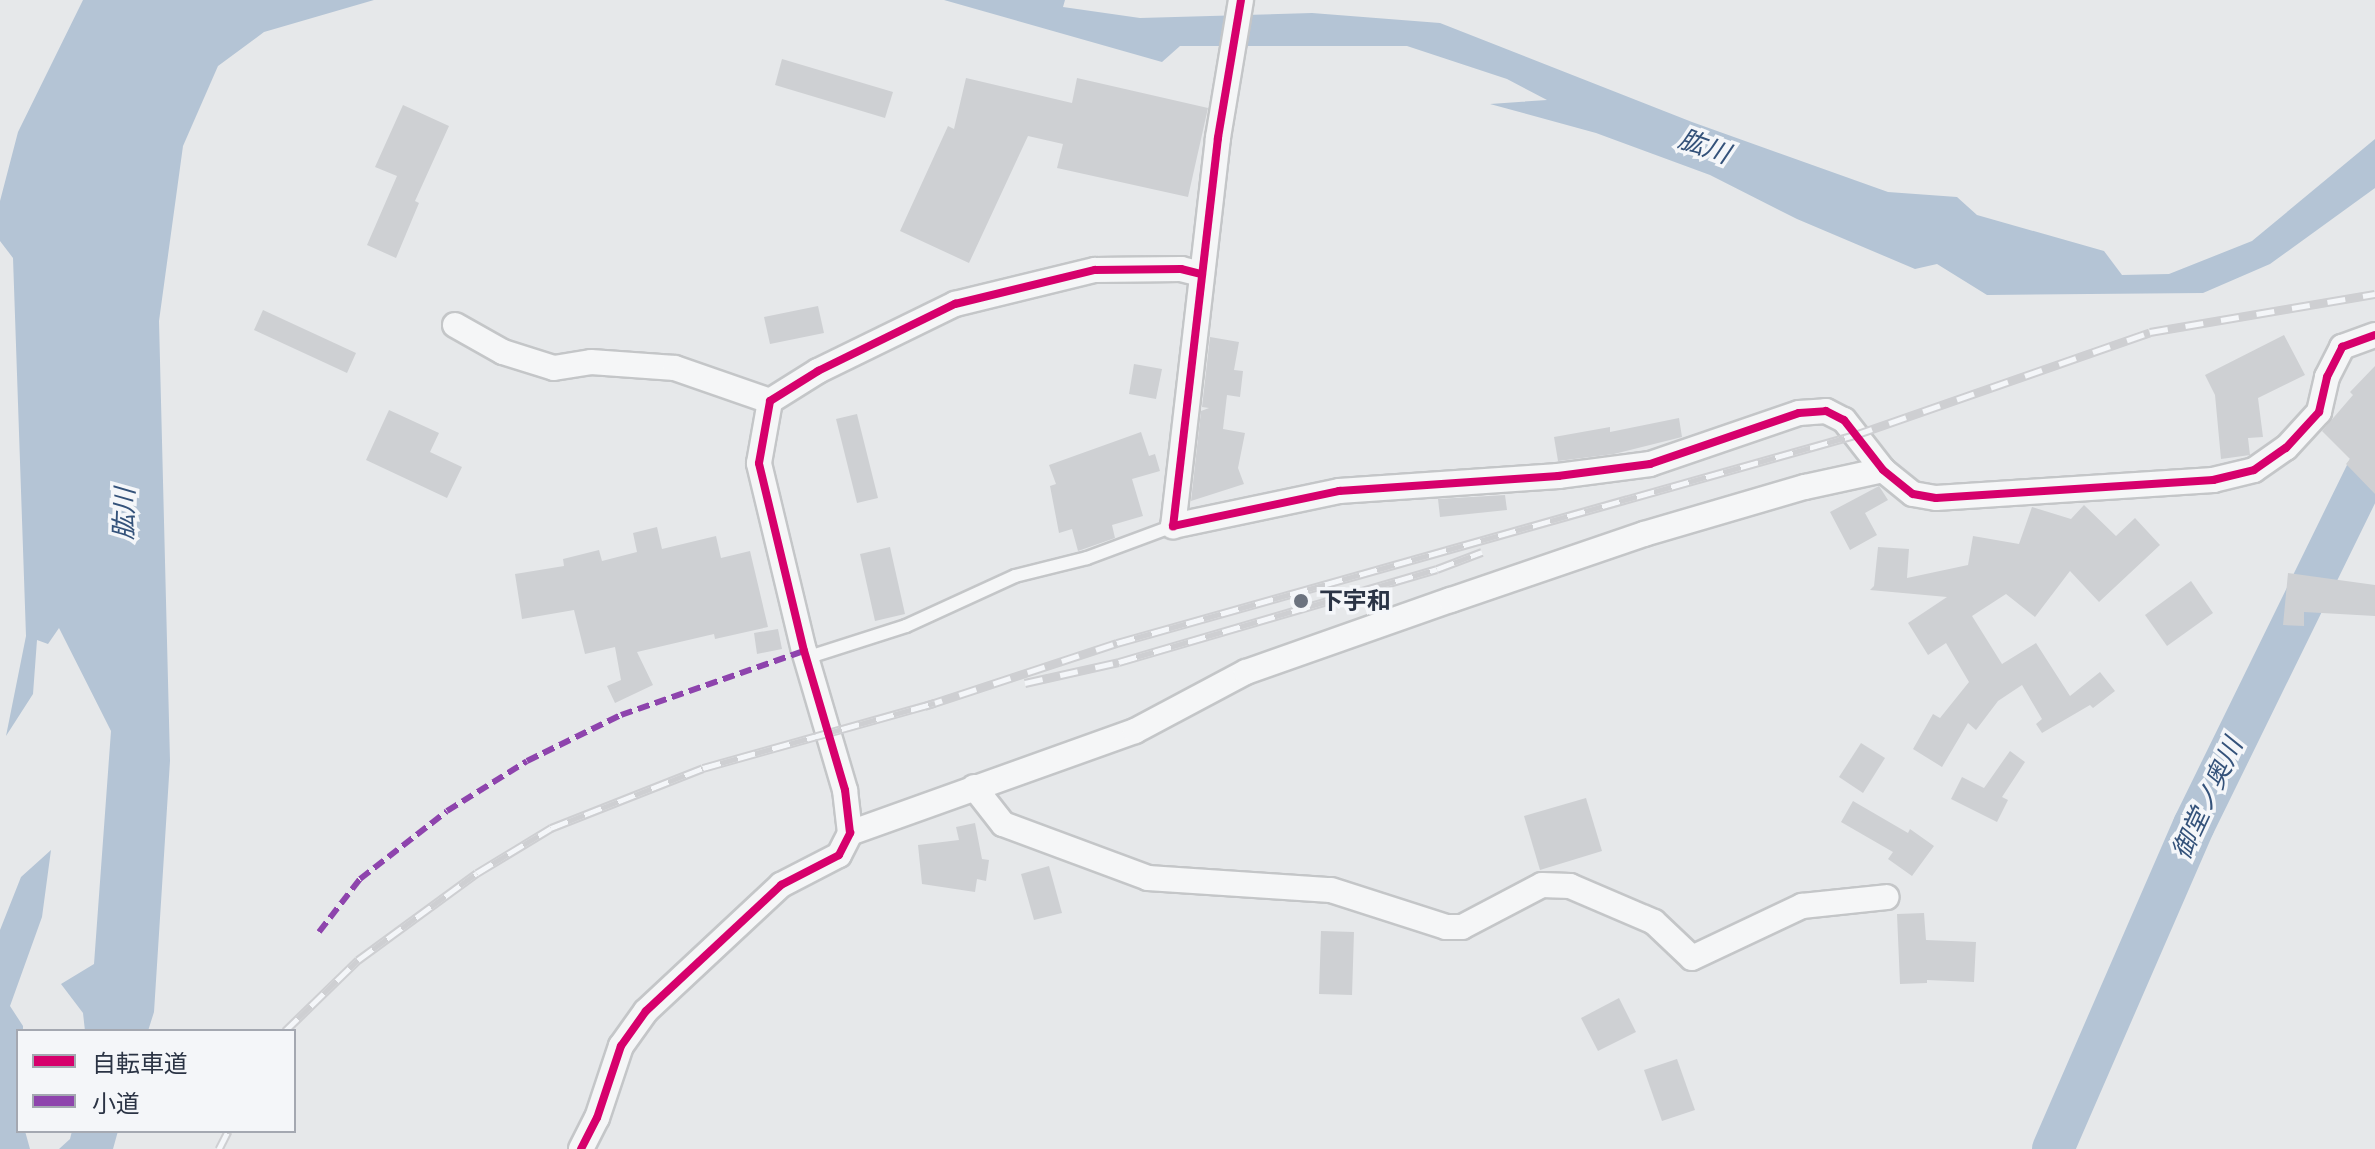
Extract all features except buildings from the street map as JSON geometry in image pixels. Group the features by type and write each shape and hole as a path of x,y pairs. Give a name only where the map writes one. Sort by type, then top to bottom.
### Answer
{"street":[{"path":"1241,0 1218,138 1173,526 1339,491 1558,476 1650,464 1799,413 1826,411 1844,420 1883,470 1913,494 1936,498 2213,480 2254,470 2286,448 2319,412 2327,377 2342,347 2375,335"},
{"path":"581,1149 597,1118 621,1046 646,1011 781,885 839,855 850,833 845,790 806,658 759,463 770,401 818,371 955,304 1095,270 1181,269 1201,274"},
{"path":"455,325 503,352 554,368 591,362 675,368 770,401"},
{"path":"850,833 1135,731 1246,672 1659,530 1805,487 1883,470"},
{"path":"974,787 1003,824 1148,878 1331,890 1454,927 1462,927 1542,885 1570,886 1654,922 1692,958 1802,906 1887,897"}],"lane":[{"path":"806,658 906,626 1015,576 1087,558 1173,526"}],"water":[{"name":"肱川","path":"83,0 374,0 264,32 218,66 183,146 159,321 170,761 154,1012 149,1029 85,1029 83,1013 61,984 94,964 111,731 59,628 48,644 37,640 33,694 6,736 26,636 13,258 0,241 0,201 18,132"},
{"name":"肱川","path":"944,0 1065,0 1063,7 1140,18 1312,13 1440,23 1692,122 1888,192 1957,197 1977,215 2104,251 2122,275 2169,274 2252,241 2375,139 2375,188 2270,264 2203,293 1987,295 1937,264 1915,269 1797,219 1710,175 1596,133 1490,104 1547,100 1507,79 1407,46 1180,46 1162,62"},
{"path":"51,850 42,917 10,1006 23,1026 23,1029 16,1029 16,1133 26,1133 30,1149 0,1149 0,930 21,877"},
{"path":"72,1133 117,1133 113,1149 59,1149 70,1139"}],"waterway":[{"name":"御堂ノ奥川","path":"2053,1149 2194,825 2375,456"}],"railway":[{"path":"925,706 1117,643 1855,435 2150,332 2375,294"},
{"path":"1025,683 1119,662 1437,569 1482,552"},
{"path":"287,1029 358,960 477,873 551,828 703,768 935,703"},
{"path":"219,1149 227,1133"}],"marked path":[{"path":"319,932 360,879 447,811 527,761 621,715 804,651"}],"cycle path":[{"path":"1241,0 1218,138 1173,526 1339,491 1558,476 1650,464 1799,413 1826,411 1844,420 1883,470 1913,494 1936,498 2213,480 2254,470 2286,448 2319,412 2327,377 2342,347 2375,335"},
{"path":"581,1149 597,1118 621,1046 646,1011 781,885 839,855 850,833 845,790 804,651 759,463 770,401 818,371 955,304 1095,270 1181,269 1201,274"}],"place":[{"name":"下宇和","path":"1301,601"}]}
